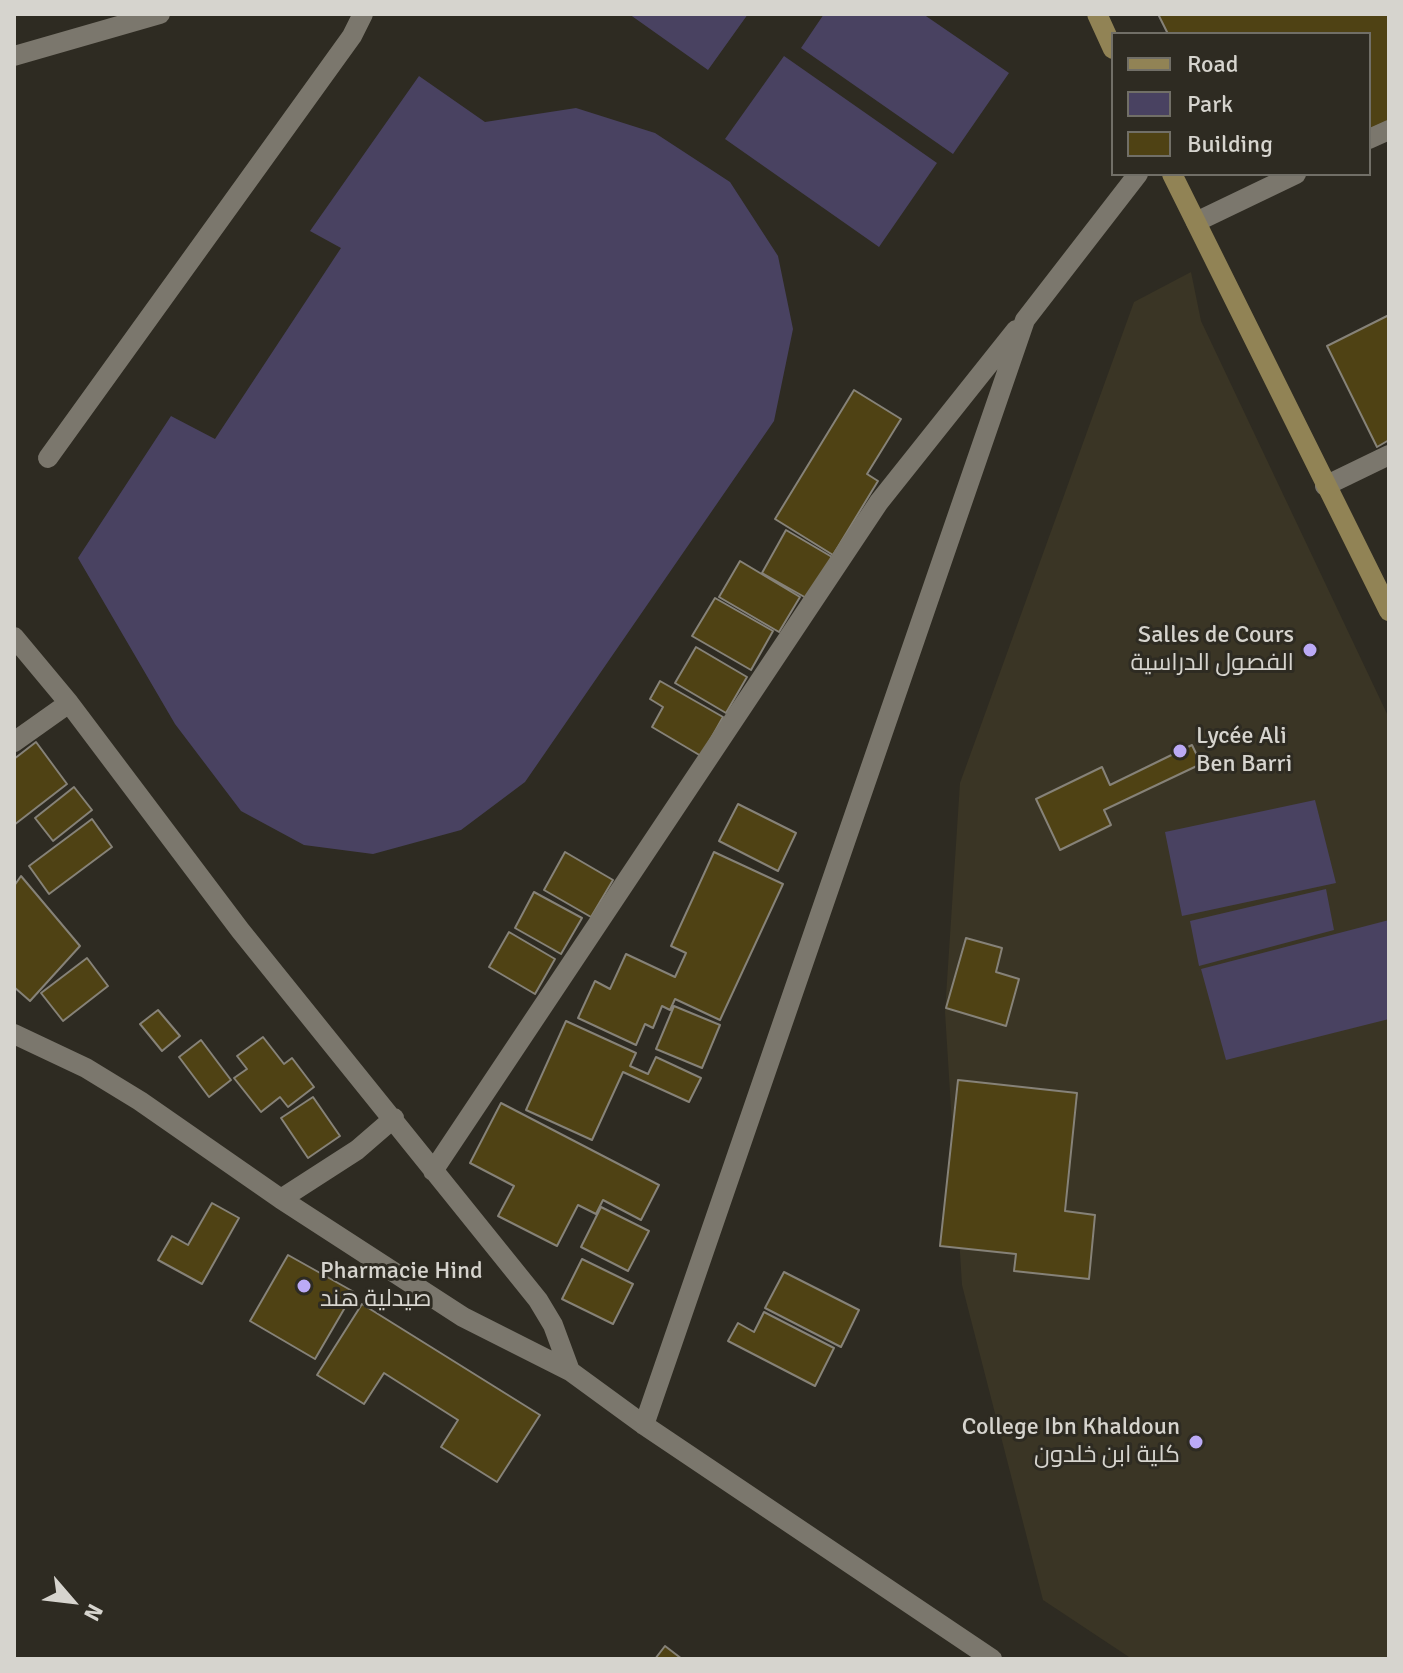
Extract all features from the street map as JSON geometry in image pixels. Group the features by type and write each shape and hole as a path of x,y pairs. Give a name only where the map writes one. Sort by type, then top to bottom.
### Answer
{"street":[{"path":"14,56 160,14"},
{"path":"48,458 352,36 363,14"},
{"path":"1097,14 1111,45"},
{"path":"433,1171 879,502 1136,176"},
{"path":"1173,176 1389,611"},
{"path":"1196,222 1292,176"},
{"path":"644,1425 1025,320"},
{"path":"1325,486 1389,455"},
{"path":"14,637 69,703 240,930 538,1300 553,1325 570,1371"},
{"path":"14,742 69,703"},
{"path":"14,1034 86,1068 140,1101 281,1199 463,1317 570,1371 644,1425 992,1659"},
{"path":"281,1199 357,1150 394,1118"}],"shaded area":[{"name":"Lycée Ali Ben Barri","path":"1191,272 1201,321 1389,718 1389,1659 1132,1659 1043,1600 962,1285 945,1012 960,783 1134,302"}],"green space":[{"path":"629,14 748,14 708,70"},
{"path":"824,14 923,14 1009,73 953,154 801,48"},
{"path":"784,56 937,163 879,247 725,139"},
{"path":"419,76 485,122 576,108 655,133 730,182 778,256 793,329 774,421 525,782 461,830 373,854 304,845 241,811 175,724 78,558 171,416 215,439 341,248 310,231"},
{"path":"1315,800 1336,883 1182,916 1165,832"},
{"path":"1326,889 1334,930 1199,966 1190,921"},
{"path":"1389,920 1389,1019 1226,1060 1201,969"}],"building":[{"path":"1158,14 1389,14 1389,121 1371,129 1371,32 1167,32"},
{"path":"1389,315 1389,440 1377,447 1327,346"},
{"path":"854,390 901,419 867,474 878,481 833,555 775,519"},
{"path":"786,530 832,557 808,599 762,573"},
{"path":"740,561 800,597 779,632 719,597"},
{"path":"715,598 773,631 751,670 692,636"},
{"path":"696,647 747,677 726,713 675,683"},
{"path":"660,681 723,717 701,756 652,727 663,707 650,699"},
{"path":"36,742 67,784 14,825 14,759"},
{"path":"1192,745 1201,764 1104,810 1111,825 1060,850 1036,799 1102,767 1110,785"},
{"path":"74,787 92,810 53,841 35,818"},
{"path":"738,804 796,833 778,871 719,841"},
{"path":"92,819 112,847 49,894 29,866"},
{"path":"565,852 613,880 591,917 544,890"},
{"path":"714,852 783,884 720,1020 675,999 670,1010 662,1006 653,1028 645,1024 636,1045 578,1018 595,981 610,989 626,954 675,977 686,953 671,946"},
{"path":"21,876 80,946 30,1001 14,987 14,886"},
{"path":"534,892 582,918 561,954 515,928"},
{"path":"509,932 555,959 535,994 489,967"},
{"path":"966,938 1002,948 996,972 1019,979 1006,1026 946,1008"},
{"path":"87,958 108,986 63,1021 41,993"},
{"path":"674,1006 720,1025 702,1068 656,1049"},
{"path":"158,1010 180,1036 162,1051 140,1024"},
{"path":"566,1021 636,1053 630,1066 648,1074 656,1057 701,1078 689,1102 623,1072 592,1140 526,1110"},
{"path":"263,1037 284,1064 292,1058 314,1087 288,1107 280,1097 261,1112 234,1078 247,1069 237,1056"},
{"path":"201,1040 231,1080 209,1097 179,1057"},
{"path":"958,1080 1077,1093 1065,1211 1095,1215 1089,1279 1014,1271 1016,1254 940,1246"},
{"path":"313,1097 340,1136 308,1158 281,1118"},
{"path":"501,1103 659,1185 641,1220 603,1200 596,1214 578,1205 557,1246 498,1216 514,1186 470,1163"},
{"path":"212,1203 239,1218 202,1284 158,1260 172,1236 188,1245"},
{"path":"601,1207 649,1231 628,1271 581,1247"},
{"path":"288,1255 354,1292 315,1359 250,1321"},
{"path":"582,1259 633,1284 613,1324 562,1299"},
{"path":"784,1272 859,1310 841,1347 765,1308"},
{"path":"362,1304 540,1415 497,1482 441,1447 458,1420 384,1373 364,1404 317,1375"},
{"path":"764,1312 834,1348 815,1386 728,1341 738,1323 754,1332"},
{"path":"665,1646 682,1659 655,1659"}],"place":[{"name":"Salles de Cours الفصول الدراسية","path":"1310,650"},
{"name":"Lycée Ali Ben Barri","path":"1180,751"},
{"name":"Pharmacie Hind صيدلية هند","path":"304,1286"},
{"name":"College Ibn Khaldoun كلية ابن خلدون","path":"1196,1442"}]}
